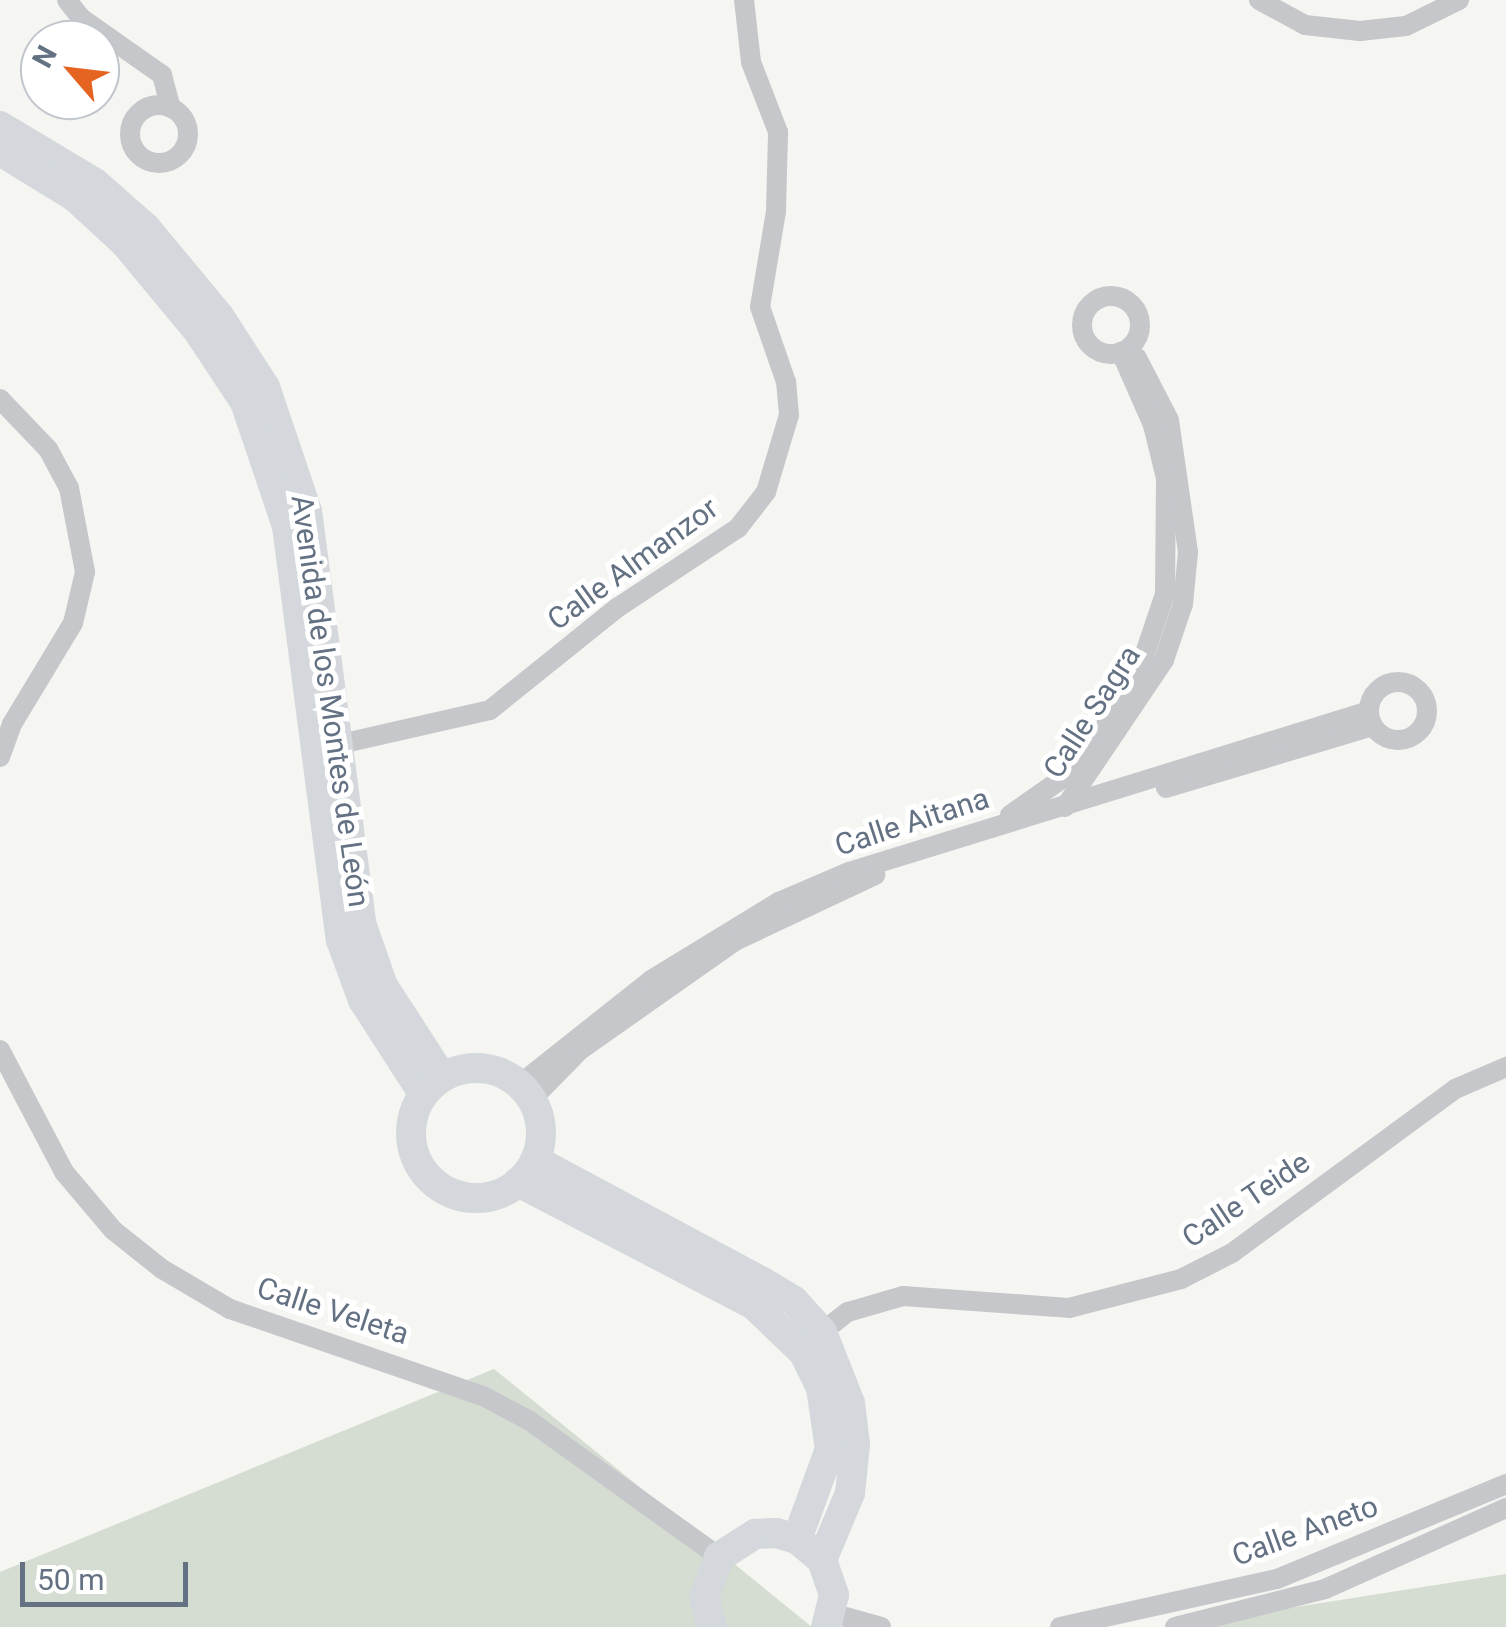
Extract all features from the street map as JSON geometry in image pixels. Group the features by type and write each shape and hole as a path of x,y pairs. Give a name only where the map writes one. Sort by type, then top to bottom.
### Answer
{"street":[{"path":"67,0 81,18 162,75 171,108"},
{"name":"Calle Almanzor","path":"336,745 490,710 617,608 738,528 766,492 789,416 786,382 760,307 776,211 778,132 751,62 744,0"},
{"path":"1259,0 1305,25 1360,31 1406,26 1459,0"},
{"name":"Avenida de los Montes de León","path":"0,126 95,184 146,228 218,316 265,387 307,511 362,926 383,986 433,1085"},
{"name":"Avenida de los Montes de León","path":"0,151 74,198 126,243 198,330 245,402 287,526 341,940 372,1018 433,1085"},
{"name":"Calle Sagra","path":"1061,812 1099,784 1102,757 1164,660 1183,604 1188,552 1169,420 1126,349 1153,424 1166,478 1165,594 1143,658 1101,734 1099,784"},
{"path":"0,399 48,449 69,488 84,572 73,623 12,724 0,757"},
{"name":"Calle Aitana","path":"526,1092 735,941 876,875 1061,812 1099,784 1371,718"},
{"path":"1099,784 1102,757"},
{"name":"Calle Sagra","path":"990,828 1063,778 1099,784"},
{"name":"Calle Aitana","path":"526,1092 582,1030 721,932 849,872 990,828 1061,812"},
{"name":"Calle Veleta","path":"0,1050 31,1121 64,1172 114,1230 162,1269 230,1309 484,1396 530,1421 718,1557"},
{"name":"Calle Teide","path":"822,1332 848,1312 903,1296 1069,1308 1181,1279 1232,1253 1456,1089 1506,1067"},
{"path":"482,1068 526,1092 540,1129 526,1171 479,1198 458,1196 432,1180 414,1154 410,1133 433,1085 482,1068"},
{"path":"526,1171 609,1205 761,1280 794,1301 822,1332 850,1403 855,1444 850,1494 822,1560"},
{"path":"526,1171 754,1305 804,1353 820,1388 830,1449 797,1539"},
{"name":"Calle Aneto","path":"1060,1627 1277,1579 1506,1484"},
{"name":"Calle Aneto","path":"1175,1627 1326,1589 1506,1508"},
{"path":"712,1627 704,1598 718,1557 755,1534 797,1539 822,1560 834,1595 829,1620 881,1627"}],"shaded area":[{"path":"494,1369 812,1627 0,1627 0,1572"},
{"path":"1506,1574 1506,1627 1167,1627"}]}
